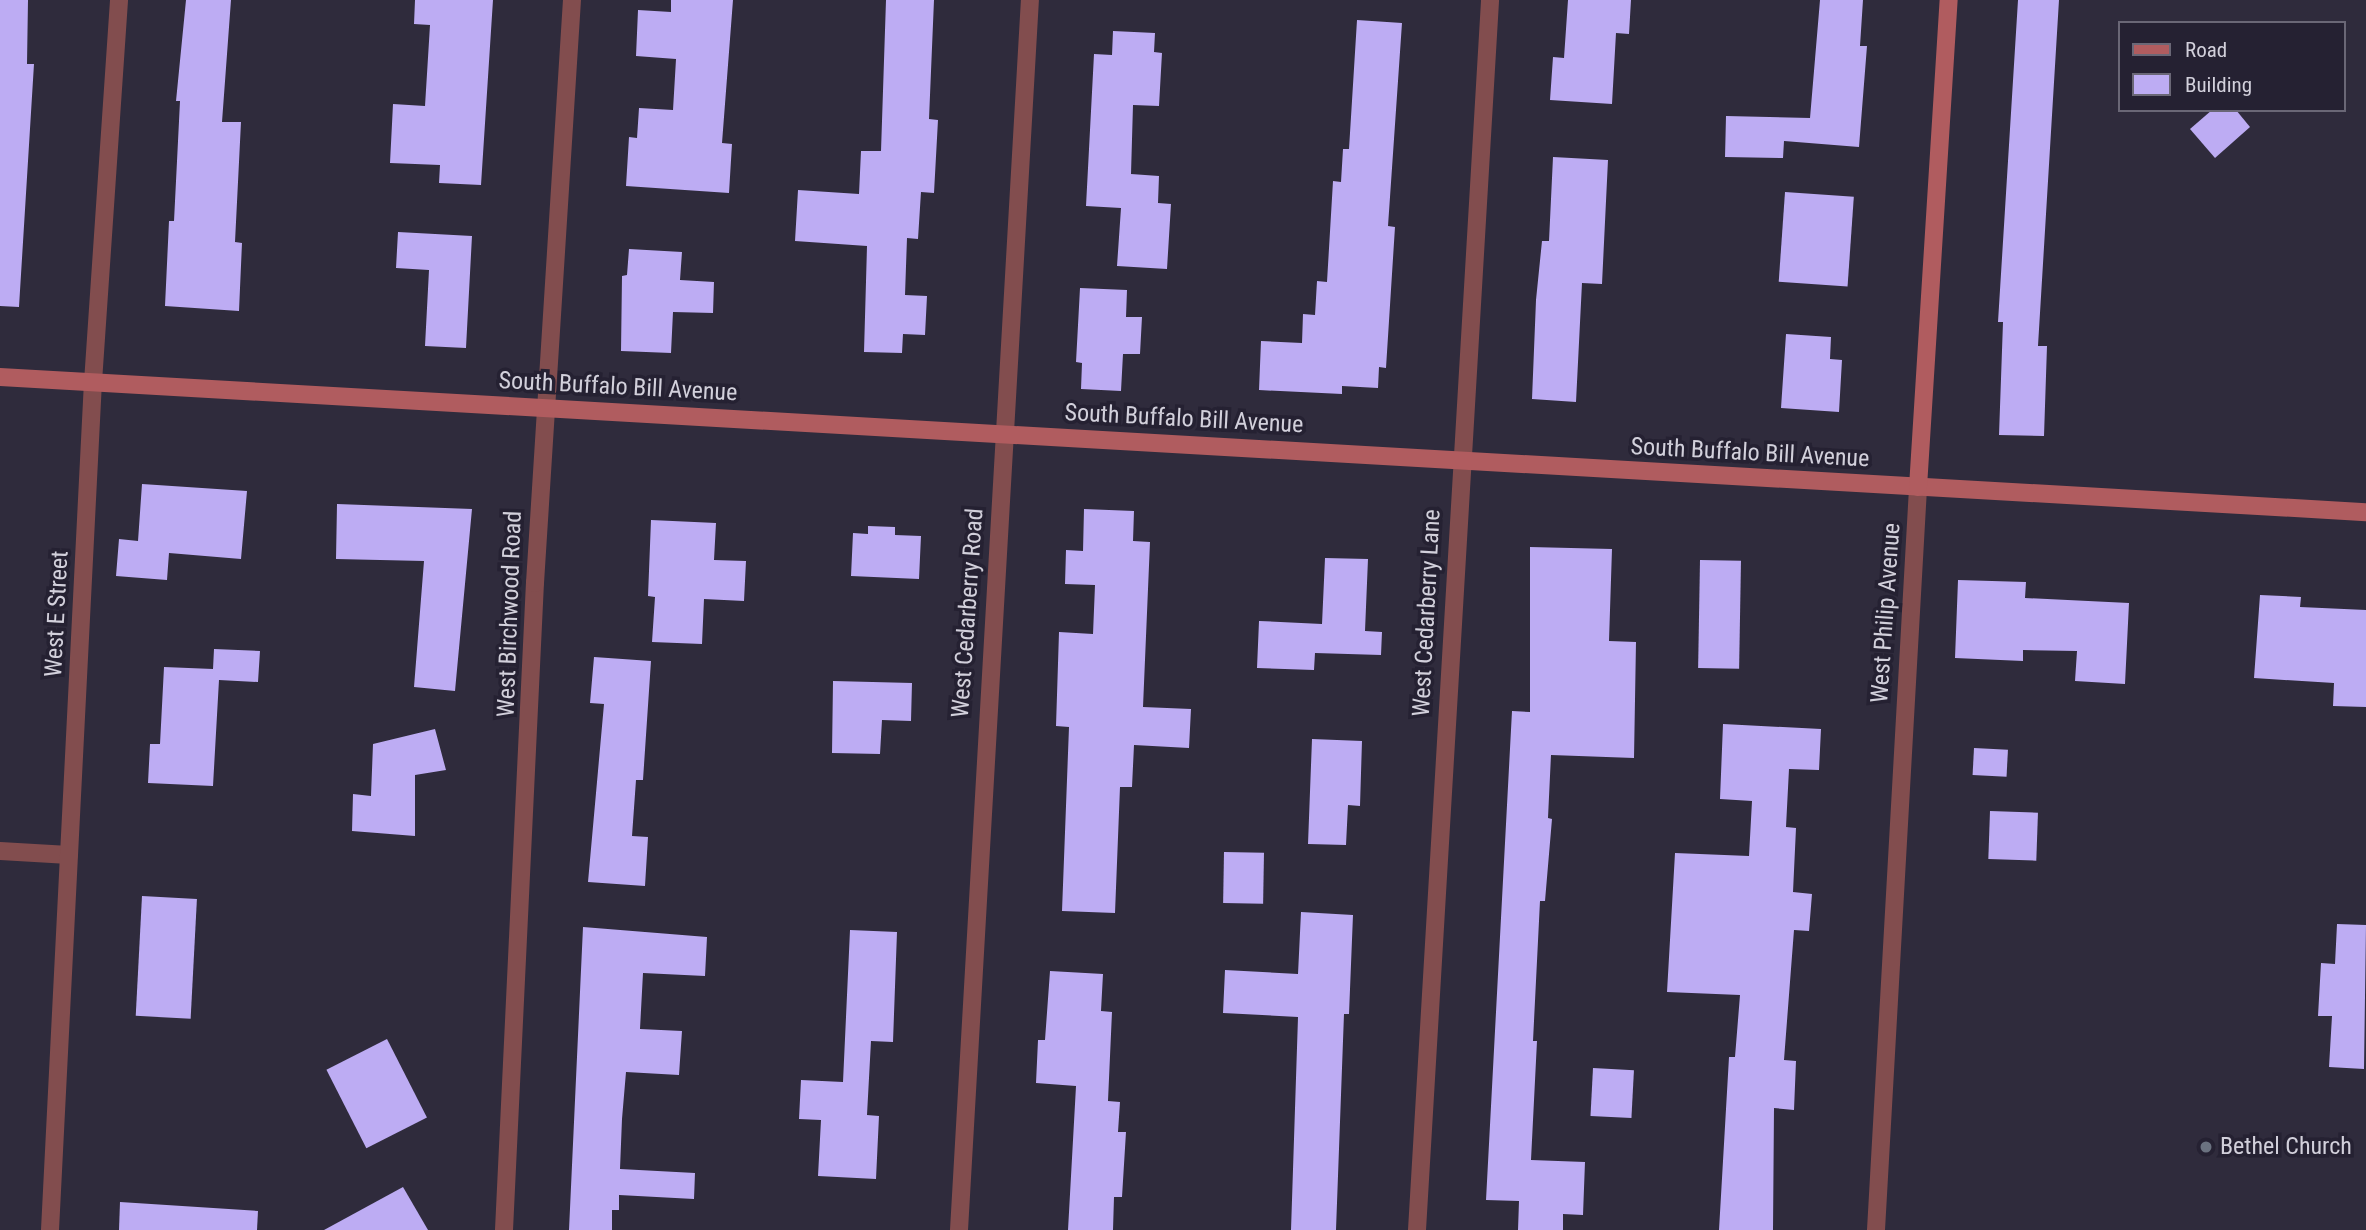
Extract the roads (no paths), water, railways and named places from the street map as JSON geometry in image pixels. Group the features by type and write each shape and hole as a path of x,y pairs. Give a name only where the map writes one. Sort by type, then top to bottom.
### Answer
{"main road":[{"name":"West Philip Avenue","path":"1918,487 1949,0"},
{"name":"South Buffalo Bill Avenue","path":"0,377 2366,512"}],"street":[{"name":"West E Street","path":"50,1230 93,382 119,0"},
{"name":"West Birchwood Road","path":"504,1230 546,408 572,0"},
{"name":"West Cedarberry Road","path":"959,1230 1030,0"},
{"name":"West Cedarberry Lane","path":"1417,1230 1460,460 1490,0"},
{"name":"West Philip Avenue","path":"1876,1230 1918,487"},
{"path":"0,851 69,855"}],"place":[{"name":"Bethel Church","path":"2206,1147"}]}
